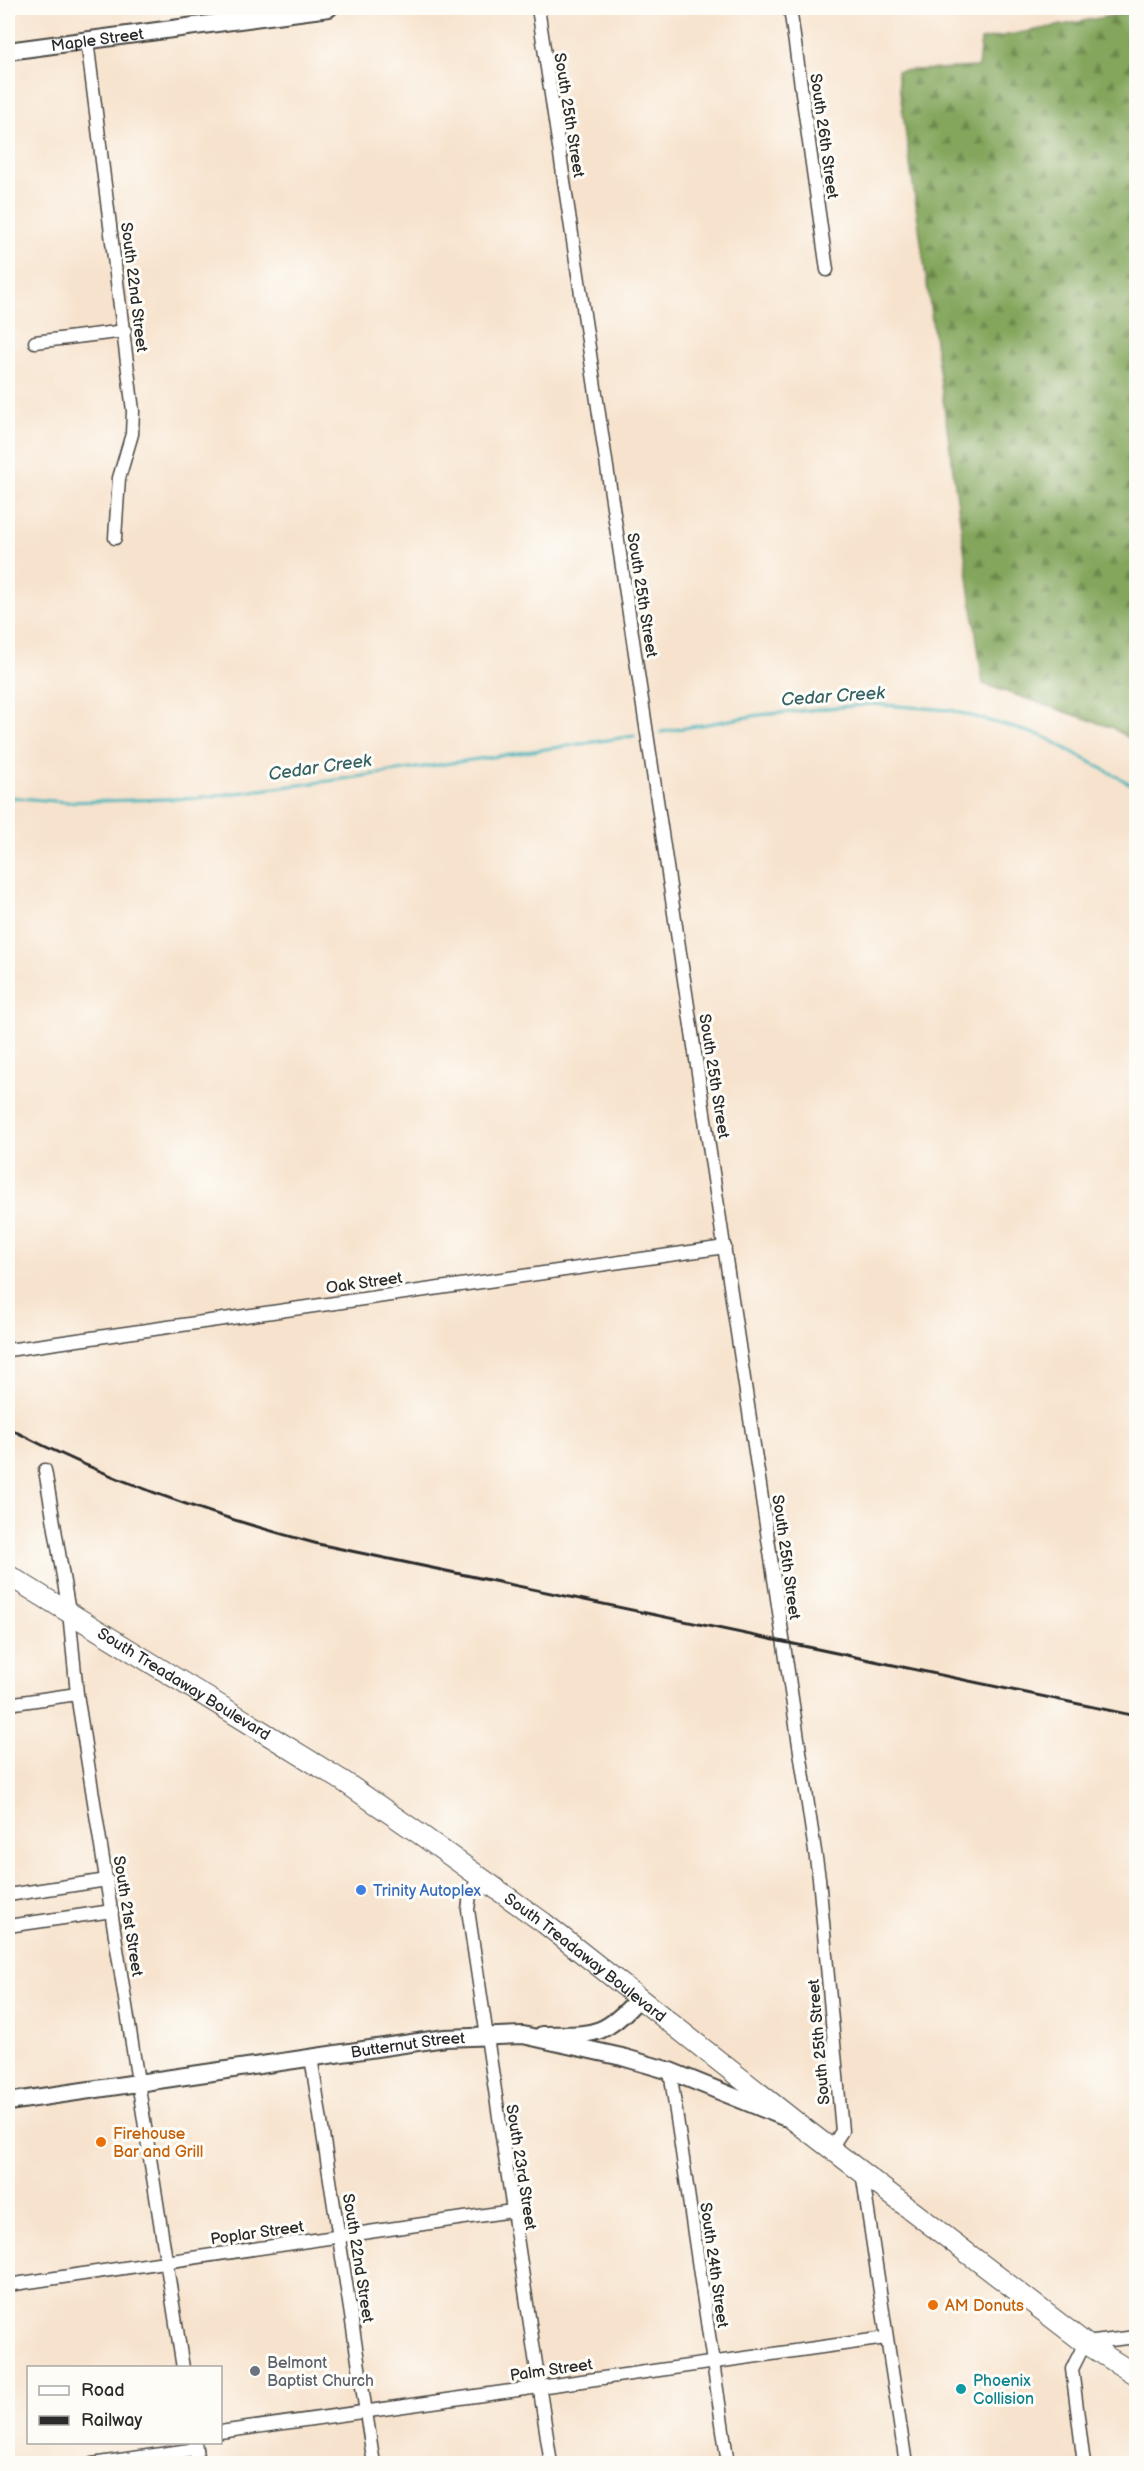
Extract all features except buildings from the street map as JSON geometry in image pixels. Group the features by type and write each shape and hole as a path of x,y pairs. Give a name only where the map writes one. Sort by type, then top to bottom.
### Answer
{"main road":[{"name":"South Treadaway Boulevard","path":"8,1575 343,1781 544,1923 796,2122 1085,2343 1137,2376"}],"street":[{"name":"Maple Street","path":"8,51 329,8"},
{"name":"South 25th Street","path":"538,8 819,1878 843,2131 831,2148"},
{"name":"South 26th Street","path":"790,8 827,270"},
{"name":"South 22nd Street","path":"87,40 134,411 132,434 119,478 115,538"},
{"path":"34,342 125,331"},
{"name":"Oak Street","path":"8,1350 725,1246"},
{"name":"South 21st Street","path":"45,1470 69,1612 77,1694 183,2366"},
{"path":"8,1704 77,1694"},
{"name":"South 23rd Street","path":"479,1877 470,1895 468,1910 485,2036 551,2463"},
{"path":"8,1895 107,1880"},
{"path":"8,1926 112,1911"},
{"path":"523,2035 588,2034 608,2028 621,2018 638,1999"},
{"name":"Butternut Street","path":"8,2102 445,2038 523,2035 622,2057 670,2071 796,2122"},
{"name":"South 22nd Street","path":"311,2057 374,2463"},
{"name":"South 24th Street","path":"670,2071 728,2463"},
{"path":"862,2171 906,2463"},
{"name":"Poplar Street","path":"8,2285 512,2211"},
{"path":"1084,2463 1072,2368 1085,2343 1137,2337"},
{"name":"Palm Street","path":"222,2432 886,2338"},
{"path":"92,2463 195,2446 198,2463"}],"green space":[{"path":"1132,12 1136,38 1136,743 1113,728 983,684 897,71 978,67 981,40"}],"waterway":[{"name":"Cedar Creek","path":"661,732 759,715 871,704 950,710 1043,736 1136,787"},
{"name":"Cedar Creek","path":"8,797 67,802 199,798 634,736"}],"railway":[{"path":"8,1428 83,1464 160,1495 318,1544 1136,1716"}],"place":[{"name":"Trinity Autoplex","path":"361,1890"},
{"name":"Firehouse Bar and Grill","path":"101,2142"},
{"name":"AM Donuts","path":"933,2305"},
{"name":"Belmont Baptist Church","path":"255,2371"},
{"name":"Phoenix Collision","path":"961,2389"}]}
